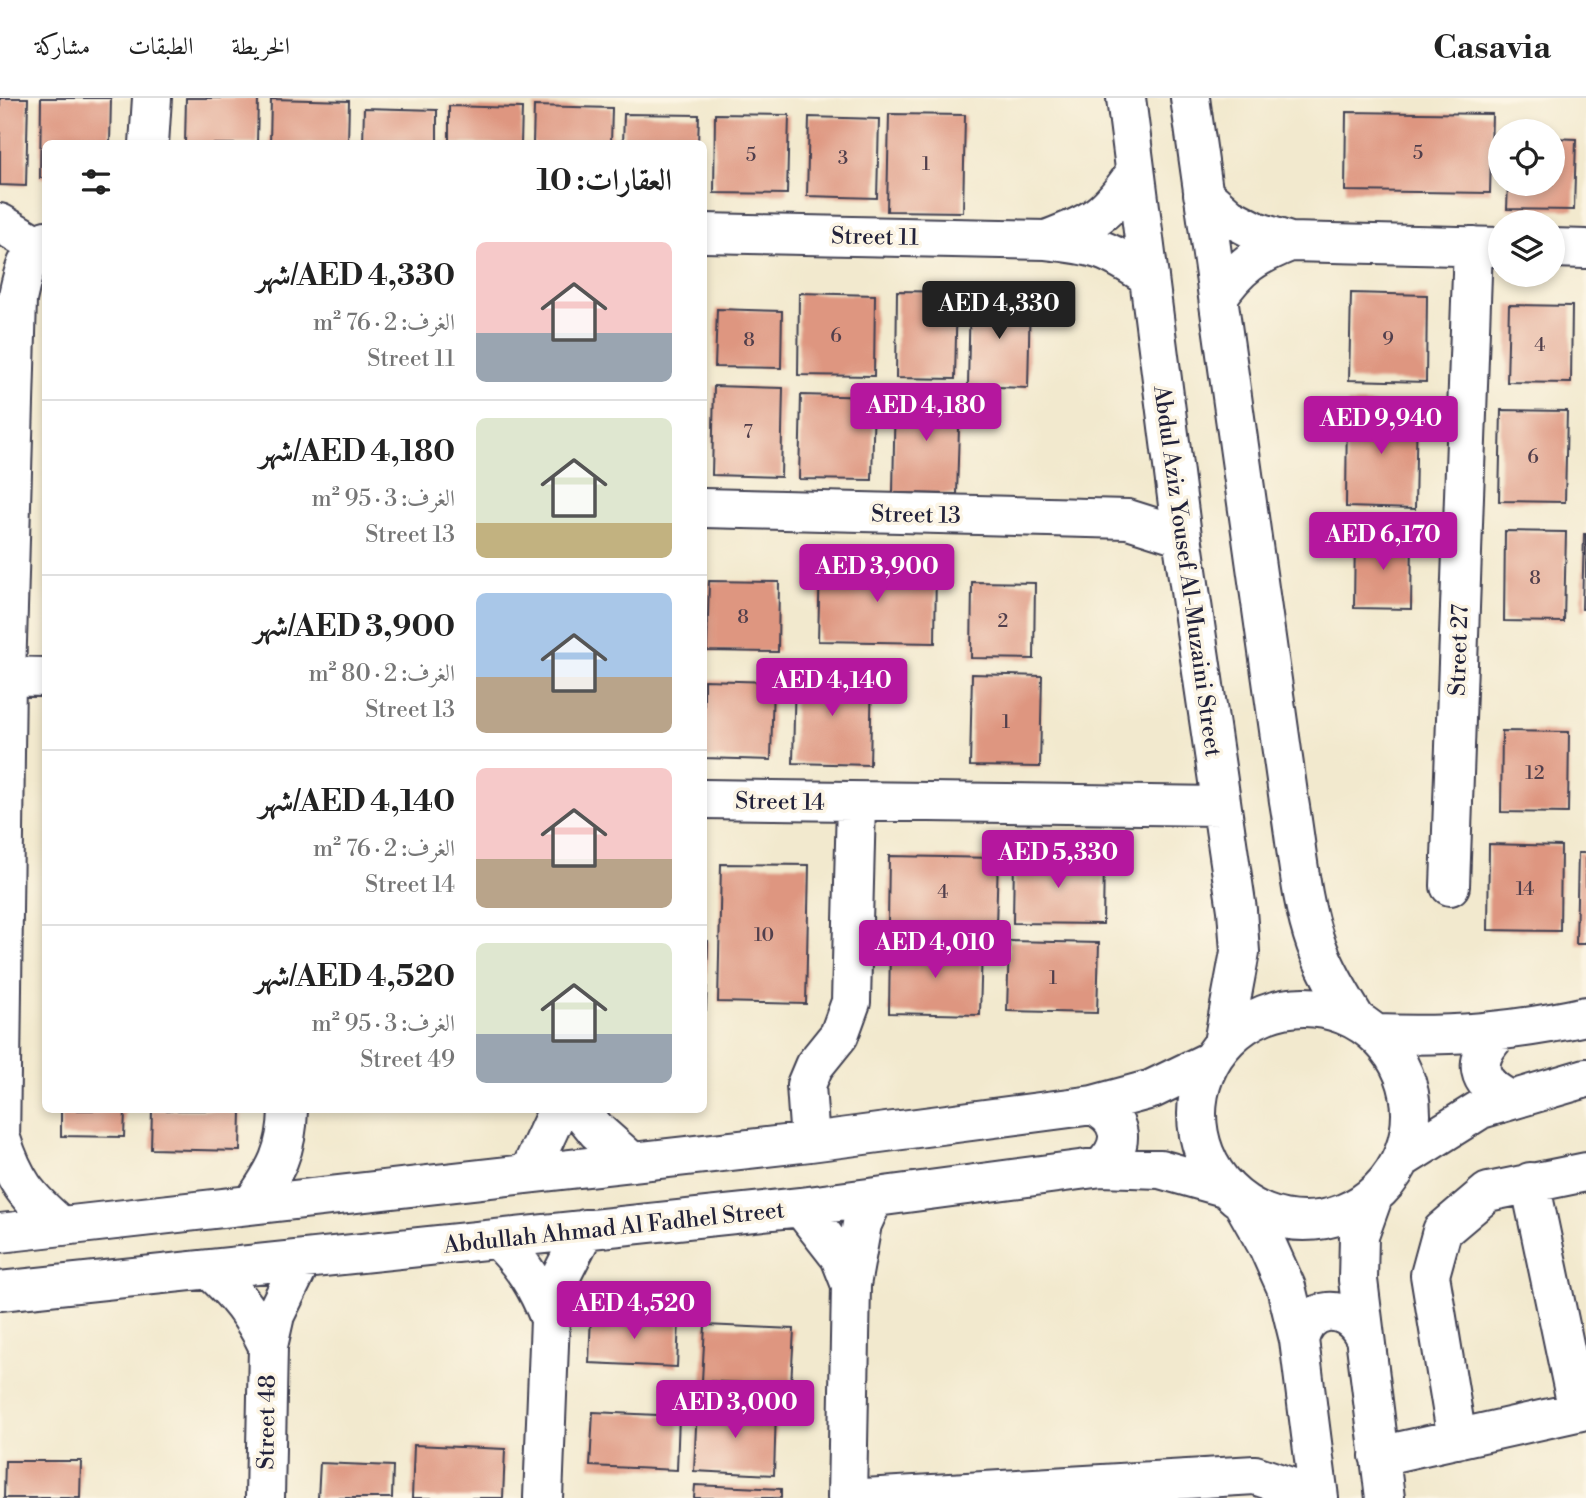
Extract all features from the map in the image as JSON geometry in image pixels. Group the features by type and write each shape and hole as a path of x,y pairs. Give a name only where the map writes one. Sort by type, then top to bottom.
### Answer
{"street":[{"path":"149,140 152,98"},
{"name":"Abdul Aziz Yousef Al-Muzaini Street","path":"1126,98 1182,536 1237,911 1240,952 1217,1052"},
{"path":"1191,113 1289,801 1315,941 1328,973 1366,1027 1394,1055 1406,1079 1412,1105 1410,1132 1403,1158 1390,1179 1373,1197 1339,1216 1301,1222 1264,1214 1233,1195"},
{"name":"Street 11","path":"1046,240 1083,226 1111,208 1134,160 1145,124 1157,118 1183,120 1191,113"},
{"name":"Street 27","path":"1203,194 1229,217 1256,231 1290,242 1486,246 1450,886"},
{"path":"0,223 41,242 26,265 17,300 6,676 1,1143 12,1174 23,1191 61,1226"},
{"name":"Street 11","path":"707,233 1046,240 1084,244 1113,253 1149,277"},
{"name":"Street 27","path":"1218,297 1233,275 1256,256 1290,242"},
{"path":"1565,248 1586,249"},
{"path":"1128,519 1160,500 1176,486"},
{"name":"Street 13","path":"707,508 1128,519 1182,536"},
{"path":"6,676 42,677"},
{"name":"Street 14","path":"707,799 1220,806"},
{"name":"Street 14","path":"810,1142 806,1084 814,1066 839,1035 851,1002 856,803"},
{"path":"0,1233 810,1142 1093,1105 1152,1089 1217,1052 1251,1021 1285,1009 1321,1008 1366,1027 1446,1037 1498,1033 1586,1016"},
{"path":"1498,1033 1483,1049 1480,1070 1490,1090 1510,1100"},
{"path":"1217,1052 1202,1080 1196,1110 1199,1139 1210,1167 1233,1195 1268,1247 1286,1287 1298,1340 1319,1498"},
{"path":"1403,1158 1481,1109 1586,1078"},
{"path":"1093,1105 1107,1112 1116,1125 1119,1141 1113,1156 1102,1167"},
{"path":"529,1173 557,1113"},
{"path":"582,1113 597,1132 632,1162"},
{"path":"288,1123 295,1158 340,1195 366,1195 379,1205 385,1219 383,1234 373,1247 359,1253"},
{"path":"252,1205 271,1178 288,1123"},
{"name":"Abdullah Ahmad Al Fadhel Street","path":"0,1291 801,1207 1102,1167 1160,1169 1233,1195"},
{"path":"1457,1439 1430,1275 1442,1231 1488,1192 1586,1172"},
{"path":"1379,1456 1582,1411 1530,1182"},
{"path":"439,1183 425,1198 423,1219 429,1232 455,1243"},
{"path":"1373,1197 1359,1236 1358,1280 1385,1498"},
{"path":"847,1498 851,1285 857,1245 873,1198"},
{"path":"801,1207 841,1257 851,1285"},
{"path":"543,1498 550,1319 558,1282 585,1229"},
{"path":"498,1239 520,1261 536,1284 550,1319"},
{"name":"Street 48","path":"265,1498 268,1346 275,1315 287,1284 302,1260"},
{"name":"Street 48","path":"210,1270 233,1290 254,1316 268,1346"},
{"path":"1298,1340 1302,1328 1310,1318 1321,1312 1334,1310 1357,1322 1363,1334"},
{"path":"1255,1475 1291,1447 1308,1418"},
{"path":"864,1498 1255,1475 1293,1488 1309,1498"}],"building":[{"path":"0,98 28,98 26,186 0,185"},
{"path":"41,98 111,98 110,140 42,140 40,178"},
{"path":"186,98 258,98 257,140 185,140"},
{"path":"271,99 349,101 348,140 270,140"},
{"path":"449,106 522,108 521,140 449,140"},
{"path":"534,106 612,108 611,140 533,140"},
{"path":"364,108 437,110 437,140 363,140"},
{"path":"1346,112 1492,114 1492,119 1488,119 1488,193 1345,191"},
{"path":"624,114 699,115 698,140 623,140"},
{"path":"715,114 789,115 787,194 714,193"},
{"path":"889,114 965,115 963,212 887,211"},
{"path":"809,117 879,119 877,198 807,196"},
{"path":"1565,139 1576,139 1574,210 1507,209 1508,196 1565,196"},
{"path":"897,291 957,292 955,379 896,378"},
{"path":"799,293 875,295 874,376 798,375"},
{"path":"1351,293 1427,295 1426,382 1349,380"},
{"path":"970,295 1030,296 1028,388 968,386"},
{"path":"1509,305 1572,306 1571,383 1507,382"},
{"path":"717,309 782,311 781,368 715,367"},
{"path":"714,386 783,388 781,477 712,475"},
{"path":"895,393 960,394 957,494 893,493"},
{"path":"801,395 874,397 872,480 799,479"},
{"path":"1347,403 1417,405 1415,509 1346,507"},
{"path":"1501,410 1567,411 1565,502 1499,501"},
{"path":"1505,531 1566,532 1564,622 1504,621"},
{"path":"1584,534 1586,609 1582,609"},
{"path":"1355,535 1412,535 1411,609 1354,608"},
{"path":"820,564 936,566 935,643 818,641"},
{"path":"709,581 779,582 778,652 707,651"},
{"path":"972,582 1035,583 1034,659 971,658"},
{"path":"795,670 872,672 870,765 793,763"},
{"path":"972,674 1042,676 1040,767 970,766"},
{"path":"707,680 773,682 771,760 707,758"},
{"path":"1502,731 1569,732 1568,813 1501,812"},
{"path":"1489,844 1561,846 1560,931 1488,930"},
{"path":"1578,853 1586,853 1586,944 1576,944"},
{"path":"889,856 998,858 996,926 888,924"},
{"path":"1014,856 1104,857 1103,924 1013,923"},
{"path":"721,864 809,865 806,1004 718,1002"},
{"path":"1009,941 1099,943 1097,1013 1007,1011"},
{"path":"890,945 982,947 980,1015 889,1013"},
{"path":"61,1113 125,1113 124,1137 61,1136"},
{"path":"152,1113 241,1113 240,1151 151,1149"},
{"path":"591,1315 679,1319 677,1367 589,1363"},
{"path":"705,1325 794,1329 791,1385 702,1381"},
{"path":"697,1405 776,1409 774,1475 694,1471"},
{"path":"593,1412 679,1416 677,1470 590,1466"},
{"path":"414,1445 505,1449 503,1498 412,1498"},
{"path":"5,1461 81,1461 80,1498 4,1498"},
{"path":"320,1463 393,1466 392,1498 318,1498"},
{"path":"695,1485 781,1489 781,1498 694,1498"}]}
